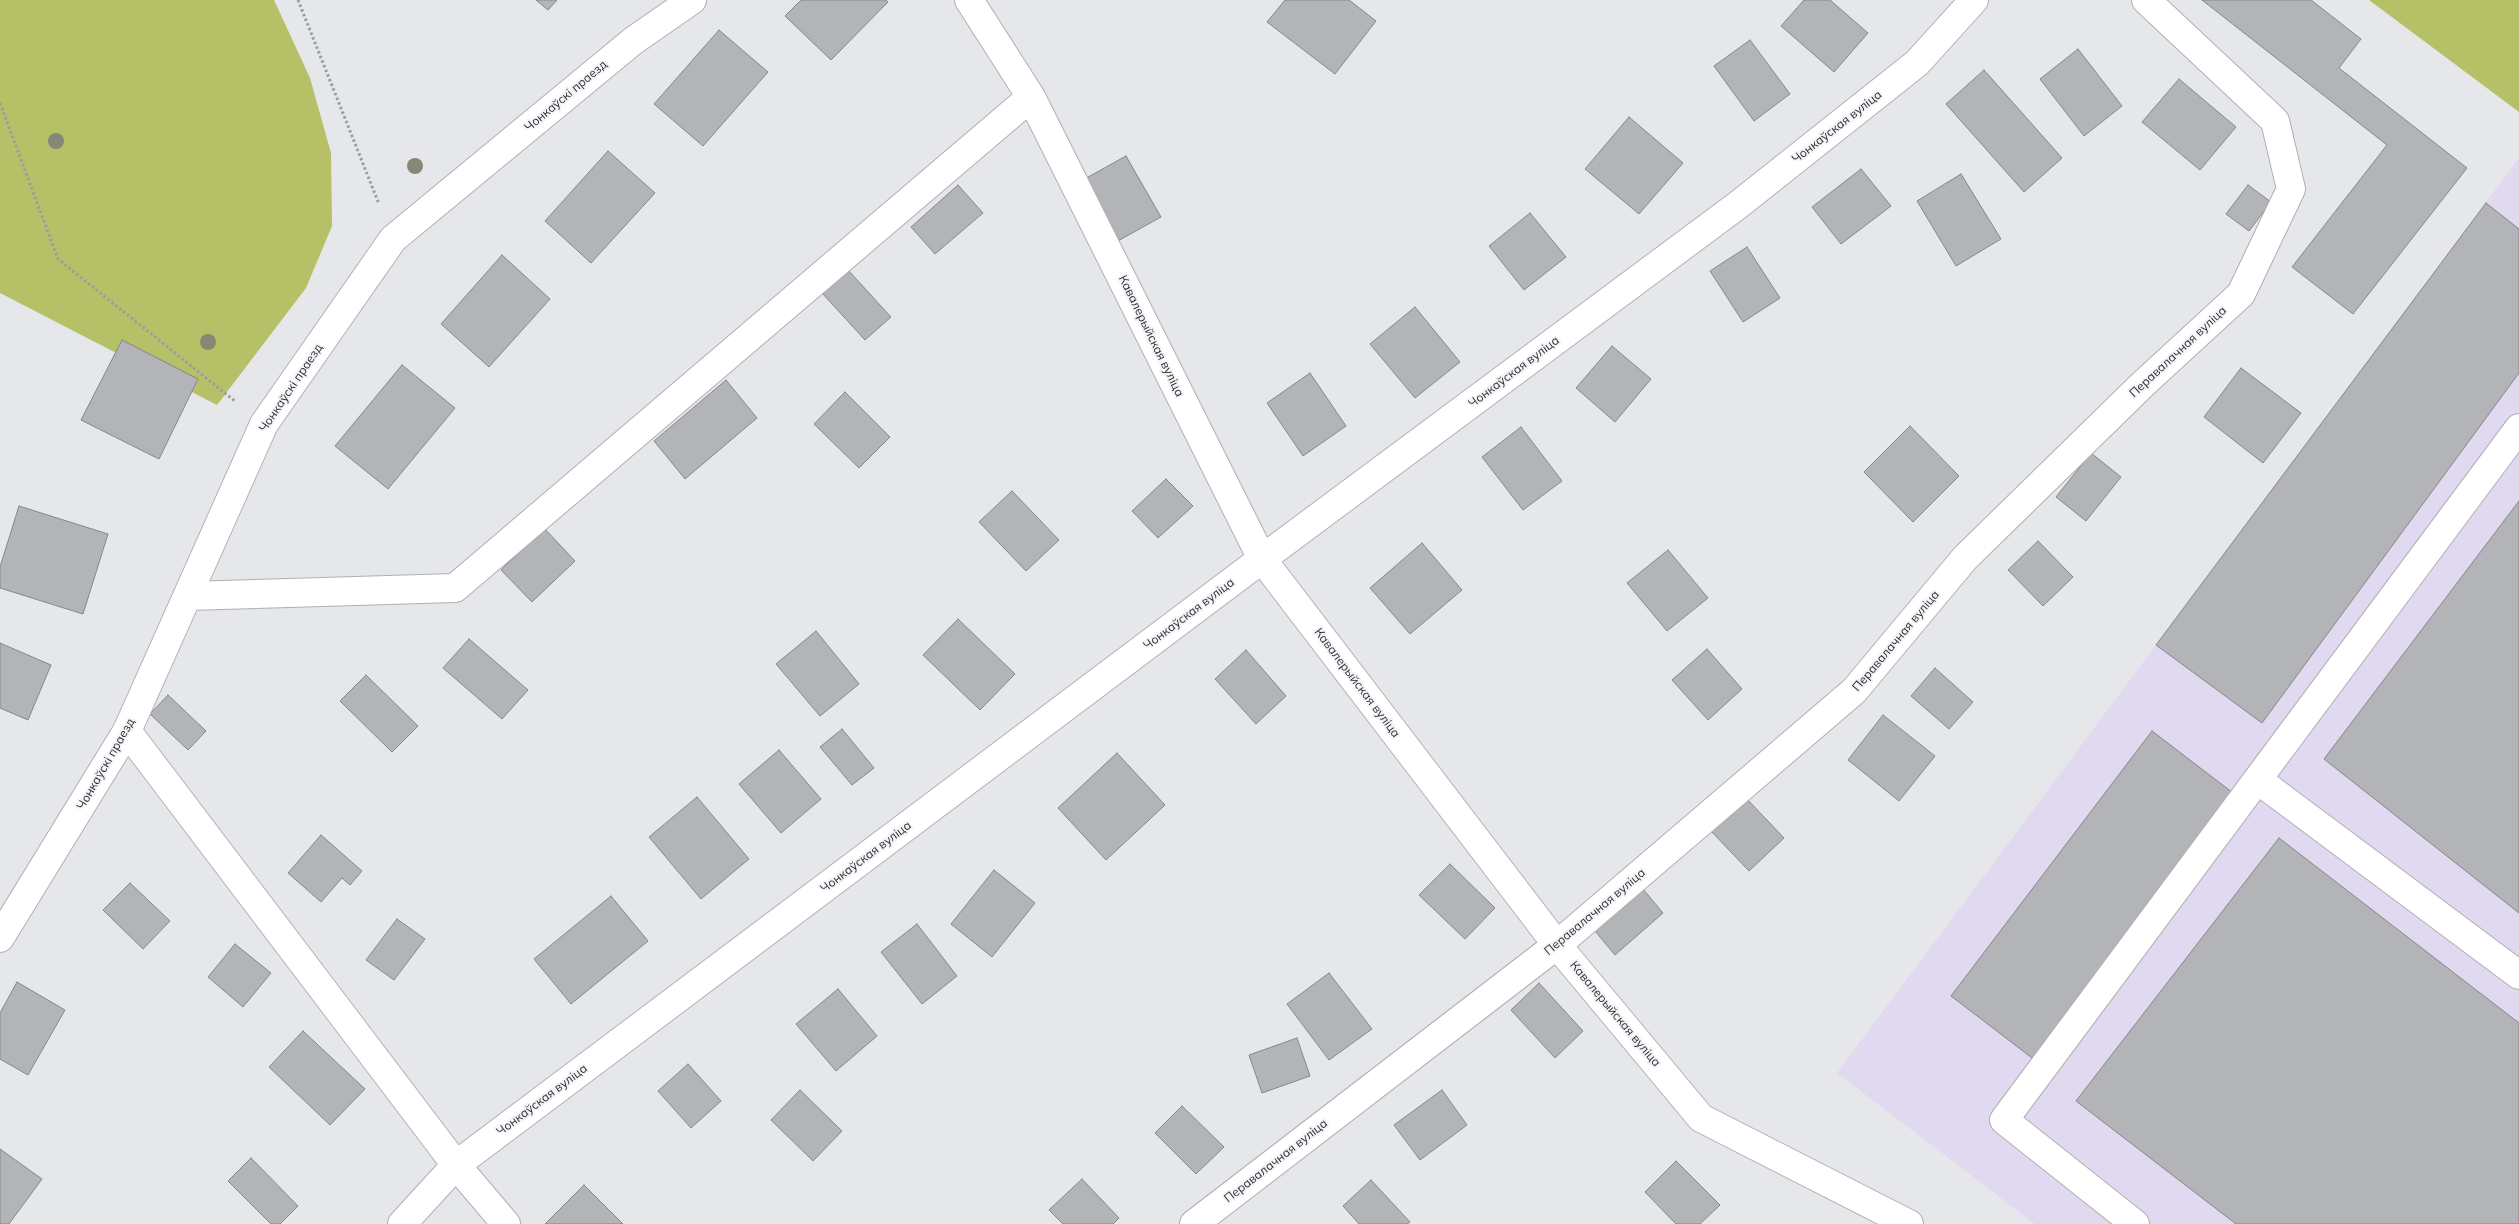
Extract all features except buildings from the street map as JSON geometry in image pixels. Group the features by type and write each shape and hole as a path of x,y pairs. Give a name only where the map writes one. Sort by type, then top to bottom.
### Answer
{"street":[{"name":"Чонкаўскі праезд","path":"0,938 127,731 189,596 264,424 393,239 633,40 692,0"},
{"name":"Кавалерыйская вуліца","path":"969,0 1031,97 1262,559 1557,945 1701,1118 1909,1224"},
{"name":"Чонкаўская вуліца","path":"402,1224 456,1165 1262,559 1738,205 1917,63 1974,0"},
{"name":"Перавалачная вуліца","path":"1194,1224 1557,945 1854,691 1965,558 2142,385 2241,294 2291,189 2276,121 2146,0"},
{"path":"189,596 455,588 1031,97"},
{"path":"2135,1224 2004,1120 2519,428"},
{"path":"127,731 456,1165 506,1224"},
{"path":"2258,780 2519,975"}],"path":[{"path":"298,0 393,239"},
{"path":"0,103 58,259 264,424"}],"shaded area":[{"path":"2519,158 2519,1224 2035,1224 1837,1073"}],"green space":[{"path":"0,0 274,0 310,78 331,153 332,226 306,288 217,405 0,293"},
{"path":"2369,0 2519,0 2519,112"}]}
